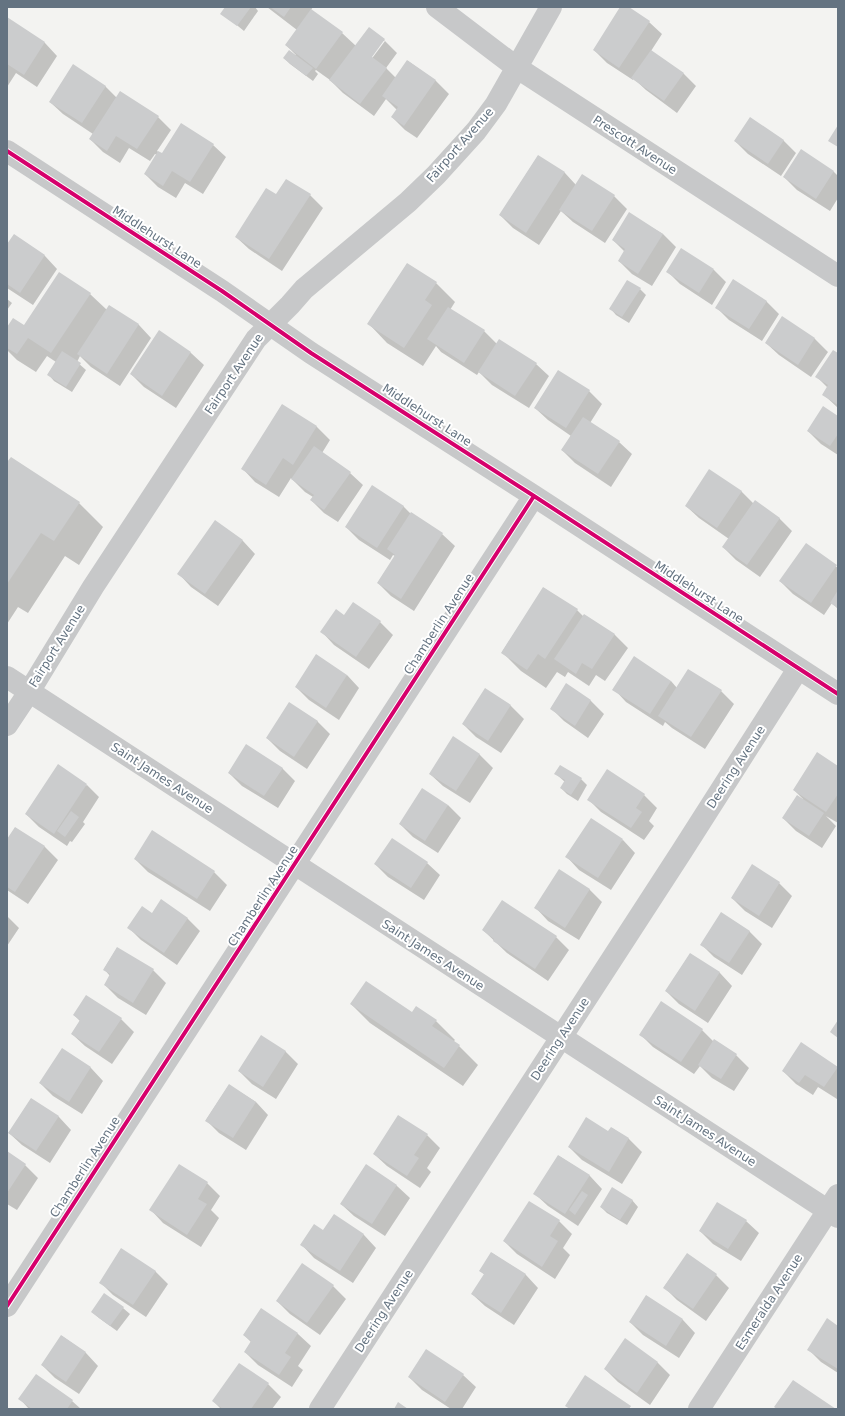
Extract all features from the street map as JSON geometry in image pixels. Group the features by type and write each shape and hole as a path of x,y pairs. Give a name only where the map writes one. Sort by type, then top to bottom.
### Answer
{"street":[{"name":"Prescott Avenue","path":"436,7 516,67 838,276"},
{"name":"Fairport Avenue","path":"7,725 29,692 93,587 256,338 290,305 304,288 408,202 436,175 476,131 496,104 551,7"},
{"name":"Middlehurst Lane","path":"7,151 222,291 312,353 838,694"},
{"name":"Chamberlin Avenue","path":"7,1306 534,496"},
{"name":"Deering Avenue","path":"320,1409 798,669"},
{"name":"Saint James Avenue","path":"7,677 561,1038 835,1208"},
{"name":"Esmeralda Avenue","path":"699,1409 835,1208"}],"building":[{"path":"225,7 251,7 237,26 220,14"},
{"path":"270,7 291,7 284,17"},
{"path":"620,7 629,7 650,21 619,68 593,50"},
{"path":"311,9 343,32 316,69 285,45"},
{"path":"7,17 45,42 24,75 7,64"},
{"path":"369,27 385,39 372,57 387,68 360,104 329,80"},
{"path":"289,50 313,68 306,76 283,58"},
{"path":"651,50 684,73 664,101 631,78"},
{"path":"407,60 436,80 404,126 391,117 398,107 382,96"},
{"path":"73,64 106,86 82,123 49,102"},
{"path":"120,91 159,116 137,149 116,136 107,151 89,139"},
{"path":"750,117 784,140 768,164 734,141"},
{"path":"181,123 214,144 190,182 172,171 163,186 144,174 158,151 162,153"},
{"path":"838,125 838,147 828,141"},
{"path":"801,149 834,171 816,199 783,177"},
{"path":"538,155 565,172 526,233 499,215"},
{"path":"582,174 615,195 592,231 559,210"},
{"path":"286,179 311,194 269,259 235,237 266,188 276,194"},
{"path":"629,212 663,234 638,274 618,261 625,249 612,240"},
{"path":"14,234 45,255 20,293 7,284 7,244"},
{"path":"681,248 714,269 699,293 666,272"},
{"path":"407,263 437,282 425,300 432,305 404,348 367,324"},
{"path":"59,272 91,293 51,353 28,338 17,354 7,348 7,327 13,318 24,325"},
{"path":"733,279 767,301 749,329 715,308"},
{"path":"627,280 641,288 622,317 609,309"},
{"path":"109,305 139,324 107,374 77,354"},
{"path":"448,307 485,330 464,363 427,339"},
{"path":"782,316 815,338 798,365 765,343"},
{"path":"159,330 191,352 162,396 130,374"},
{"path":"499,339 537,363 515,396 478,372"},
{"path":"833,350 838,353 838,405 822,395 828,385 815,377"},
{"path":"62,351 81,363 66,387 47,375"},
{"path":"558,370 590,390 566,428 534,408"},
{"path":"282,404 317,426 293,465 283,458 266,485 241,469"},
{"path":"823,406 838,416 838,434 830,446 807,431"},
{"path":"583,417 620,441 598,474 561,450"},
{"path":"314,446 351,472 324,510 310,500 314,495 291,479"},
{"path":"11,457 80,502 54,541 41,533 7,584 7,462"},
{"path":"709,469 742,491 717,528 685,506"},
{"path":"372,485 404,506 377,548 345,527"},
{"path":"755,500 780,518 747,565 722,547"},
{"path":"411,512 443,533 401,599 377,583 395,555 387,549"},
{"path":"215,520 243,540 205,594 177,574"},
{"path":"806,543 837,565 811,603 779,581"},
{"path":"543,587 578,609 545,659 538,654 527,670 501,653"},
{"path":"838,590 838,608 830,603"},
{"path":"353,602 381,621 356,657 320,632 336,609 344,615"},
{"path":"584,614 615,634 592,669 582,663 576,674 554,659"},
{"path":"316,654 347,675 326,708 295,687"},
{"path":"634,656 671,681 650,714 612,690"},
{"path":"688,669 722,690 691,737 658,716"},
{"path":"566,683 591,700 575,726 550,709"},
{"path":"485,688 511,705 488,741 462,724"},
{"path":"289,702 318,721 294,757 266,738"},
{"path":"453,736 480,754 456,791 429,774"},
{"path":"246,744 283,768 264,796 228,773"},
{"path":"817,752 838,766 838,794 826,812 793,790"},
{"path":"58,764 87,784 54,834 25,814"},
{"path":"560,765 582,778 571,795 560,788 565,780 554,774"},
{"path":"607,769 645,794 636,808 642,812 631,828 587,800"},
{"path":"422,788 448,805 425,841 399,824"},
{"path":"797,795 824,813 809,836 782,818"},
{"path":"71,811 79,817 65,837 57,831"},
{"path":"591,818 623,839 598,878 565,857"},
{"path":"15,827 45,846 15,892 7,887 7,839"},
{"path":"152,830 215,871 197,899 134,859"},
{"path":"392,838 428,862 411,888 374,864"},
{"path":"752,864 780,882 759,916 731,898"},
{"path":"559,869 590,889 565,928 534,908"},
{"path":"161,899 188,918 164,953 127,928 142,906 152,913"},
{"path":"502,900 557,936 535,969 493,941 494,939 482,930"},
{"path":"721,912 750,931 729,963 700,945"},
{"path":"117,947 154,969 133,1003 104,985 110,974 103,970"},
{"path":"690,953 720,972 695,1011 665,991"},
{"path":"366,981 412,1012 416,1006 437,1020 432,1026 460,1045 444,1068 350,1004"},
{"path":"86,995 122,1018 99,1052 71,1034 80,1020 73,1015"},
{"path":"661,1001 703,1029 681,1062 639,1035"},
{"path":"838,1020 838,1038 830,1032"},
{"path":"261,1035 286,1051 263,1087 238,1071"},
{"path":"714,1039 737,1054 721,1079 698,1065"},
{"path":"801,1042 838,1067 824,1087 805,1075 799,1083 782,1071"},
{"path":"62,1048 91,1067 69,1102 39,1083"},
{"path":"229,1084 256,1102 233,1138 205,1121"},
{"path":"31,1098 59,1116 36,1151 8,1133"},
{"path":"398,1115 428,1134 414,1155 419,1158 407,1176 373,1154"},
{"path":"586,1117 608,1131 611,1127 629,1138 609,1172 568,1147"},
{"path":"7,1151 26,1164 7,1193"},
{"path":"558,1155 590,1175 565,1214 533,1194"},
{"path":"179,1164 208,1182 198,1199 207,1204 187,1235 149,1210"},
{"path":"366,1164 397,1185 372,1224 340,1204"},
{"path":"612,1187 633,1200 620,1220 600,1207"},
{"path":"582,1191 588,1195 575,1215 569,1210"},
{"path":"529,1201 560,1220 550,1236 558,1241 542,1267 503,1241"},
{"path":"717,1202 747,1220 728,1249 699,1231"},
{"path":"334,1214 364,1234 340,1271 300,1245 314,1224 323,1230"},
{"path":"121,1248 156,1271 133,1305 99,1283"},
{"path":"491,1252 526,1274 501,1313 471,1294 484,1274 479,1271"},
{"path":"687,1253 717,1274 693,1309 663,1288"},
{"path":"302,1263 334,1285 307,1323 276,1301"},
{"path":"104,1293 124,1307 110,1326 91,1312"},
{"path":"646,1295 683,1319 666,1346 629,1322"},
{"path":"261,1308 298,1333 285,1353 291,1357 279,1375 244,1352 251,1341 243,1335"},
{"path":"827,1318 838,1326 838,1369 807,1350"},
{"path":"61,1335 86,1352 66,1382 41,1365"},
{"path":"625,1338 658,1362 637,1393 604,1369"},
{"path":"426,1349 464,1374 445,1402 408,1377"},
{"path":"239,1363 269,1383 251,1409 223,1409 212,1401"},
{"path":"36,1374 73,1400 67,1409 32,1409 18,1399"},
{"path":"585,1375 631,1406 629,1409 570,1409 565,1406"},
{"path":"793,1380 836,1409 777,1409 774,1407"},
{"path":"398,1402 408,1409 394,1409"}],"cycle path":[{"path":"7,151 222,291 311,353 838,694"},
{"path":"7,1306 534,496"}]}
